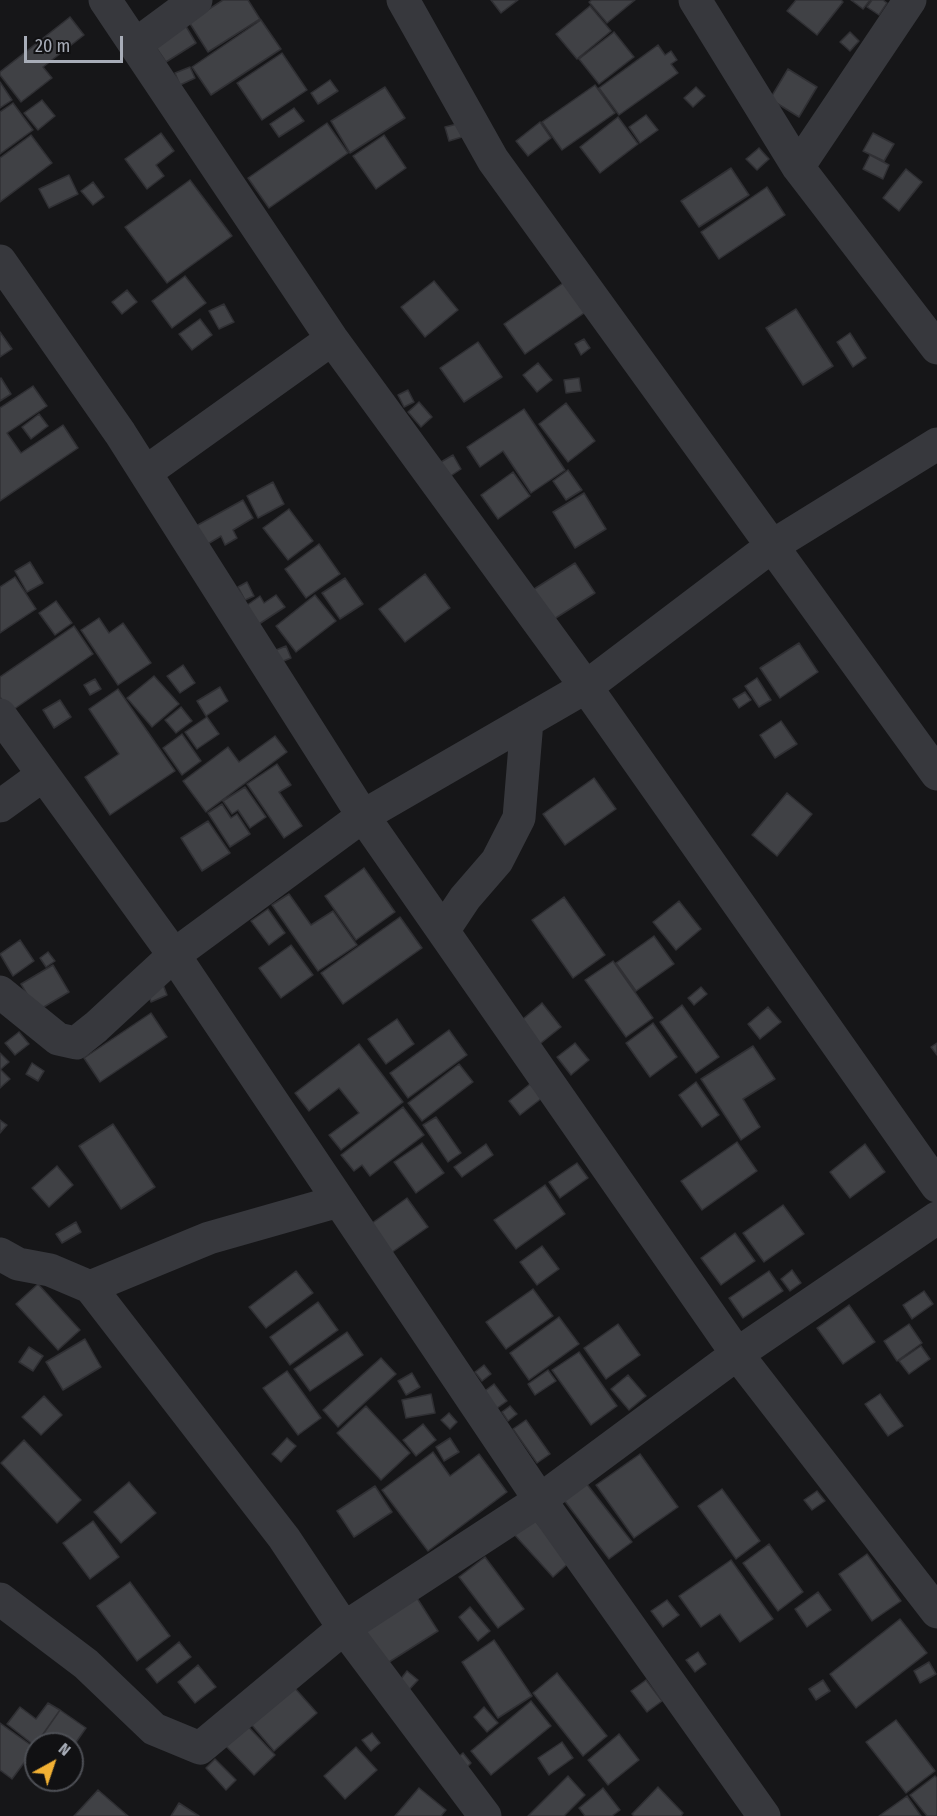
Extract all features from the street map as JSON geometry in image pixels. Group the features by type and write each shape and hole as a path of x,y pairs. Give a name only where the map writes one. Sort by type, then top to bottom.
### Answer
{"street":[{"path":"105,0 332,339 586,687 937,1186"},
{"path":"135,45 196,0"},
{"path":"403,0 493,160 937,774"},
{"path":"695,0 798,167 937,348"},
{"path":"798,167 910,0"},
{"path":"0,261 146,472 363,816 737,1354 937,1612"},
{"path":"146,472 332,339"},
{"path":"0,992 58,1039 76,1043 174,955 363,816 586,687 772,546 937,444"},
{"path":"0,715 174,955 540,1500 764,1816"},
{"path":"443,931 465,898 497,861 519,818 527,721"},
{"path":"0,806 43,775"},
{"path":"90,1287 209,1238 339,1200"},
{"path":"0,1599 86,1664 154,1729 200,1748 344,1628 540,1500 737,1354 937,1218"},
{"path":"0,1254 18,1264 50,1270 90,1287 284,1538 344,1628 485,1816"}],"building":[{"path":"223,0 248,0 260,19 208,52 189,22"},
{"path":"491,0 518,0 501,13"},
{"path":"592,0 635,0 607,23 589,2"},
{"path":"796,0 841,0 843,2 817,35 787,11"},
{"path":"851,0 870,0 863,9"},
{"path":"872,0 883,0 887,3 879,15 867,7"},
{"path":"590,6 611,31 577,59 556,34"},
{"path":"70,17 84,35 43,67 52,78 21,102 0,72"},
{"path":"261,20 281,49 211,95 192,67"},
{"path":"184,23 196,43 166,62 153,43"},
{"path":"614,32 634,57 599,84 579,59"},
{"path":"850,32 859,41 850,51 840,42"},
{"path":"658,45 665,55 671,51 677,60 671,64 678,73 619,115 599,88"},
{"path":"282,53 307,90 262,120 237,83"},
{"path":"190,67 195,78 180,85 175,73"},
{"path":"788,69 817,87 799,117 770,99"},
{"path":"330,80 338,91 318,104 311,93"},
{"path":"0,82 12,100 0,108"},
{"path":"595,85 615,113 562,150 542,122"},
{"path":"385,87 405,118 350,153 331,121"},
{"path":"696,87 705,96 693,107 684,98"},
{"path":"42,100 55,116 38,130 24,113"},
{"path":"13,103 33,130 0,154 0,112"},
{"path":"294,108 304,121 279,137 270,124"},
{"path":"646,115 658,130 640,143 629,127"},
{"path":"618,117 638,144 600,173 580,147"},
{"path":"540,122 551,138 528,156 516,141"},
{"path":"327,123 348,153 269,208 248,178"},
{"path":"457,124 462,137 449,141 445,127"},
{"path":"161,133 174,151 156,165 164,176 147,189 125,159"},
{"path":"873,133 894,144 884,161 863,151"},
{"path":"31,135 52,163 0,202 0,158"},
{"path":"384,135 406,168 376,189 353,156"},
{"path":"759,148 769,159 757,170 746,159"},
{"path":"870,155 889,165 883,179 863,169"},
{"path":"731,168 749,195 699,227 681,201"},
{"path":"906,169 922,182 899,211 883,198"},
{"path":"69,175 78,194 49,208 39,189"},
{"path":"190,180 232,236 167,283 125,227"},
{"path":"93,182 104,197 93,205 81,191"},
{"path":"767,187 785,215 719,259 701,232"},
{"path":"185,276 206,303 172,328 152,301"},
{"path":"434,281 458,310 425,337 401,307"},
{"path":"566,281 587,311 525,354 504,324"},
{"path":"127,290 137,302 122,314 112,302"},
{"path":"224,304 234,322 219,329 209,311"},
{"path":"796,309 833,366 803,385 766,328"},
{"path":"200,319 212,335 192,350 179,334"},
{"path":"0,332 12,349 0,357"},
{"path":"850,333 866,358 853,367 837,342"},
{"path":"584,339 590,348 581,355 575,344"},
{"path":"478,342 502,377 464,402 440,368"},
{"path":"538,363 552,380 537,392 523,375"},
{"path":"579,378 581,391 566,393 564,380"},
{"path":"0,379 11,394 0,401"},
{"path":"33,386 47,406 7,433 21,453 63,425 78,448 0,501 0,408"},
{"path":"408,390 414,402 404,407 398,395"},
{"path":"419,402 432,417 421,427 408,412"},
{"path":"566,403 595,441 568,462 539,424"},
{"path":"524,409 565,470 531,493 503,451 480,467 467,447"},
{"path":"39,414 48,426 31,439 22,427"},
{"path":"453,455 461,469 449,477 441,462"},
{"path":"568,470 582,490 566,500 553,481"},
{"path":"513,472 530,496 498,519 481,495"},
{"path":"273,482 284,504 258,518 247,496"},
{"path":"584,493 606,529 575,548 553,512"},
{"path":"243,500 253,518 233,530 237,538 225,545 221,536 206,545 196,526"},
{"path":"289,509 313,541 288,560 263,528"},
{"path":"319,544 340,574 306,598 285,569"},
{"path":"30,562 43,583 27,592 15,571"},
{"path":"575,563 595,593 551,621 531,591"},
{"path":"425,574 450,608 405,642 379,609"},
{"path":"15,577 36,609 0,633 0,587"},
{"path":"345,578 363,604 340,619 322,593"},
{"path":"247,582 254,596 245,600 238,587"},
{"path":"276,595 285,607 259,624 246,606 260,596 264,603"},
{"path":"315,595 336,621 296,652 276,626"},
{"path":"56,601 72,623 55,635 39,613"},
{"path":"99,618 109,633 123,623 151,663 118,685 81,630"},
{"path":"74,626 93,654 10,712 0,697 0,677"},
{"path":"799,643 818,672 780,698 760,668"},
{"path":"286,646 291,658 281,662 276,650"},
{"path":"183,665 195,683 180,693 167,676"},
{"path":"154,676 179,704 152,727 127,698"},
{"path":"757,678 771,700 759,707 745,686"},
{"path":"95,679 101,689 90,695 84,685"},
{"path":"220,687 228,701 206,716 197,701"},
{"path":"118,689 175,771 110,815 85,777 119,754 89,709"},
{"path":"745,692 751,700 739,708 733,699"},
{"path":"60,700 71,717 54,728 43,710"},
{"path":"181,707 192,721 176,733 165,720"},
{"path":"207,717 219,734 197,749 185,732"},
{"path":"781,721 797,744 775,758 760,735"},
{"path":"182,734 201,761 182,775 163,748"},
{"path":"275,736 287,752 206,812 183,781 228,747 239,762"},
{"path":"277,764 291,785 279,792 302,826 284,838 247,784"},
{"path":"594,778 616,809 565,845 543,814"},
{"path":"245,787 266,817 250,828 238,810 232,814 223,801"},
{"path":"787,793 812,814 777,856 752,835"},
{"path":"222,804 231,818 237,814 250,834 230,847 208,813"},
{"path":"208,821 230,853 202,871 181,838"},
{"path":"364,868 395,912 356,940 325,896"},
{"path":"289,894 311,925 333,911 357,945 318,971 272,905"},
{"path":"564,897 605,955 573,978 532,920"},
{"path":"679,901 701,929 676,950 653,922"},
{"path":"268,909 285,933 269,945 251,921"},
{"path":"400,917 422,948 343,1004 321,973"},
{"path":"654,936 674,964 636,991 616,963"},
{"path":"20,940 34,961 13,976 0,954"},
{"path":"291,945 313,975 281,998 259,968"},
{"path":"48,952 55,961 46,967 40,958"},
{"path":"613,961 653,1018 626,1037 585,980"},
{"path":"53,965 69,992 37,1011 21,984"},
{"path":"162,982 167,995 151,1002 146,988"},
{"path":"701,987 707,994 694,1005 688,998"},
{"path":"542,1003 561,1027 536,1047 517,1024"},
{"path":"682,1005 719,1057 696,1073 660,1022"},
{"path":"768,1007 781,1022 760,1039 748,1024"},
{"path":"151,1013 167,1037 100,1082 84,1058"},
{"path":"397,1019 414,1044 386,1064 368,1039"},
{"path":"653,1023 677,1057 650,1077 626,1043"},
{"path":"449,1030 467,1055 408,1098 390,1073"},
{"path":"19,1032 29,1044 15,1055 5,1043"},
{"path":"575,1043 589,1060 571,1075 557,1057"},
{"path":"937,1043 937,1055 931,1047"},
{"path":"359,1044 403,1102 341,1150 329,1135 359,1113 339,1088 309,1111 295,1093"},
{"path":"753,1046 775,1079 743,1099 760,1127 741,1140 701,1079"},
{"path":"0,1053 9,1062 1,1069 0,1068"},
{"path":"32,1063 44,1071 38,1081 26,1074"},
{"path":"459,1064 473,1082 422,1121 408,1103"},
{"path":"0,1069 10,1079 0,1088"},
{"path":"696,1082 719,1115 702,1127 679,1095"},
{"path":"530,1084 542,1098 520,1115 509,1101"},
{"path":"403,1107 424,1135 370,1176 362,1165 354,1171 341,1155"},
{"path":"436,1117 461,1153 448,1162 423,1125"},
{"path":"0,1120 7,1125 0,1133"},
{"path":"113,1124 155,1187 121,1209 79,1146"},
{"path":"737,1142 757,1171 702,1210 681,1181"},
{"path":"422,1143 444,1173 416,1193 394,1162"},
{"path":"486,1144 493,1155 462,1177 454,1167"},
{"path":"865,1144 885,1172 850,1198 830,1172"},
{"path":"577,1163 588,1178 560,1198 549,1182"},
{"path":"57,1166 73,1185 49,1207 32,1188"},
{"path":"545,1185 565,1214 516,1249 494,1220"},
{"path":"407,1198 428,1227 388,1255 368,1226"},
{"path":"783,1205 804,1234 764,1262 743,1233"},
{"path":"76,1222 81,1232 62,1243 56,1234"},
{"path":"735,1233 755,1261 721,1285 701,1258"},
{"path":"542,1246 559,1269 537,1285 520,1262"},
{"path":"792,1270 801,1283 790,1291 781,1279"},
{"path":"296,1271 313,1293 266,1328 249,1307"},
{"path":"769,1271 783,1291 743,1318 729,1298"},
{"path":"38,1284 80,1330 58,1350 16,1304"},
{"path":"533,1289 553,1316 506,1349 486,1322"},
{"path":"924,1291 933,1304 912,1319 903,1305"},
{"path":"318,1302 338,1330 290,1365 270,1337"},
{"path":"849,1305 875,1342 843,1364 817,1328"},
{"path":"559,1317 579,1344 529,1380 510,1353"},
{"path":"618,1324 640,1355 606,1379 584,1348"},
{"path":"909,1324 922,1343 897,1361 884,1341"},
{"path":"347,1332 363,1355 310,1391 294,1369"},
{"path":"85,1339 101,1367 63,1390 46,1362"},
{"path":"921,1346 930,1359 909,1374 899,1361"},
{"path":"29,1347 43,1356 33,1371 19,1362"},
{"path":"579,1352 617,1406 591,1425 552,1370"},
{"path":"381,1358 396,1374 338,1427 323,1410"},
{"path":"484,1365 491,1374 482,1381 475,1372"},
{"path":"548,1370 556,1381 535,1395 528,1384"},
{"path":"287,1371 321,1418 298,1435 263,1388"},
{"path":"412,1373 420,1387 406,1395 398,1381"},
{"path":"628,1375 646,1396 629,1410 611,1389"},
{"path":"494,1384 507,1401 493,1411 482,1393"},
{"path":"431,1394 435,1413 406,1418 402,1400"},
{"path":"880,1394 903,1426 888,1436 865,1404"},
{"path":"44,1396 62,1415 41,1435 22,1417"},
{"path":"366,1406 410,1453 381,1480 337,1433"},
{"path":"510,1406 517,1414 508,1421 502,1412"},
{"path":"449,1413 457,1422 450,1429 441,1420"},
{"path":"526,1420 550,1454 537,1463 513,1429"},
{"path":"423,1424 436,1440 416,1456 403,1440"},
{"path":"287,1438 296,1446 281,1462 272,1454"},
{"path":"450,1438 459,1452 444,1461 436,1447"},
{"path":"24,1440 81,1500 57,1523 1,1463"},
{"path":"433,1452 450,1476 479,1454 507,1492 428,1551 382,1490"},
{"path":"640,1454 678,1507 634,1538 596,1485"},
{"path":"129,1482 156,1513 121,1543 94,1512"},
{"path":"586,1483 632,1542 609,1559 564,1500"},
{"path":"375,1486 392,1512 354,1537 337,1511"},
{"path":"722,1489 760,1541 736,1559 698,1506"},
{"path":"817,1491 825,1501 812,1510 804,1500"},
{"path":"530,1515 571,1561 553,1577 512,1532"},
{"path":"93,1521 119,1557 90,1579 63,1543"},
{"path":"769,1544 803,1592 778,1611 743,1563"},
{"path":"867,1554 901,1601 872,1621 839,1574"},
{"path":"485,1557 524,1609 498,1628 459,1577"},
{"path":"731,1560 773,1619 740,1642 720,1614 701,1627 679,1596"},
{"path":"130,1582 170,1636 137,1661 97,1606"},
{"path":"818,1592 831,1610 807,1627 795,1609"},
{"path":"417,1598 438,1631 386,1664 365,1631"},
{"path":"667,1600 679,1615 663,1627 651,1611"},
{"path":"470,1607 490,1631 478,1641 459,1617"},
{"path":"900,1619 927,1653 856,1708 830,1674"},
{"path":"494,1640 532,1696 498,1718 462,1662"},
{"path":"179,1642 191,1657 157,1683 146,1669"},
{"path":"698,1652 706,1664 695,1672 686,1660"},
{"path":"929,1662 936,1674 920,1683 914,1671"},
{"path":"198,1665 216,1687 195,1703 178,1682"},
{"path":"407,1671 418,1680 407,1692 397,1684"},
{"path":"557,1673 607,1736 583,1756 533,1693"},
{"path":"646,1680 662,1701 647,1712 631,1691"},
{"path":"823,1680 830,1691 816,1700 809,1689"},
{"path":"293,1686 317,1713 274,1751 250,1723"},
{"path":"531,1701 551,1726 491,1775 471,1751"},
{"path":"48,1703 60,1710 45,1732 24,1732 24,1737 7,1724 20,1707 36,1719"},
{"path":"484,1707 498,1723 487,1732 474,1717"},
{"path":"60,1710 86,1728 83,1732 44,1732"},
{"path":"896,1720 935,1771 906,1793 866,1742"},
{"path":"244,1722 275,1755 254,1775 223,1743"},
{"path":"0,1723 24,1740 24,1763 12,1779 0,1770"},
{"path":"372,1733 380,1743 371,1751 362,1740"},
{"path":"619,1734 639,1760 608,1785 588,1760"},
{"path":"562,1742 573,1758 549,1775 538,1758"},
{"path":"356,1747 377,1770 345,1799 324,1776"},
{"path":"463,1753 471,1763 465,1769 456,1759"},
{"path":"215,1759 236,1780 226,1790 206,1768"},
{"path":"568,1776 585,1795 564,1816 528,1816"},
{"path":"935,1776 937,1778 937,1816 927,1816 910,1795"},
{"path":"658,1787 683,1813 681,1816 634,1816 632,1814"},
{"path":"419,1788 446,1810 441,1816 395,1816"},
{"path":"603,1788 620,1810 612,1816 585,1816 579,1808"},
{"path":"98,1790 128,1816 74,1816"},
{"path":"907,1796 921,1816 879,1816"},
{"path":"179,1803 199,1816 171,1816"}]}
